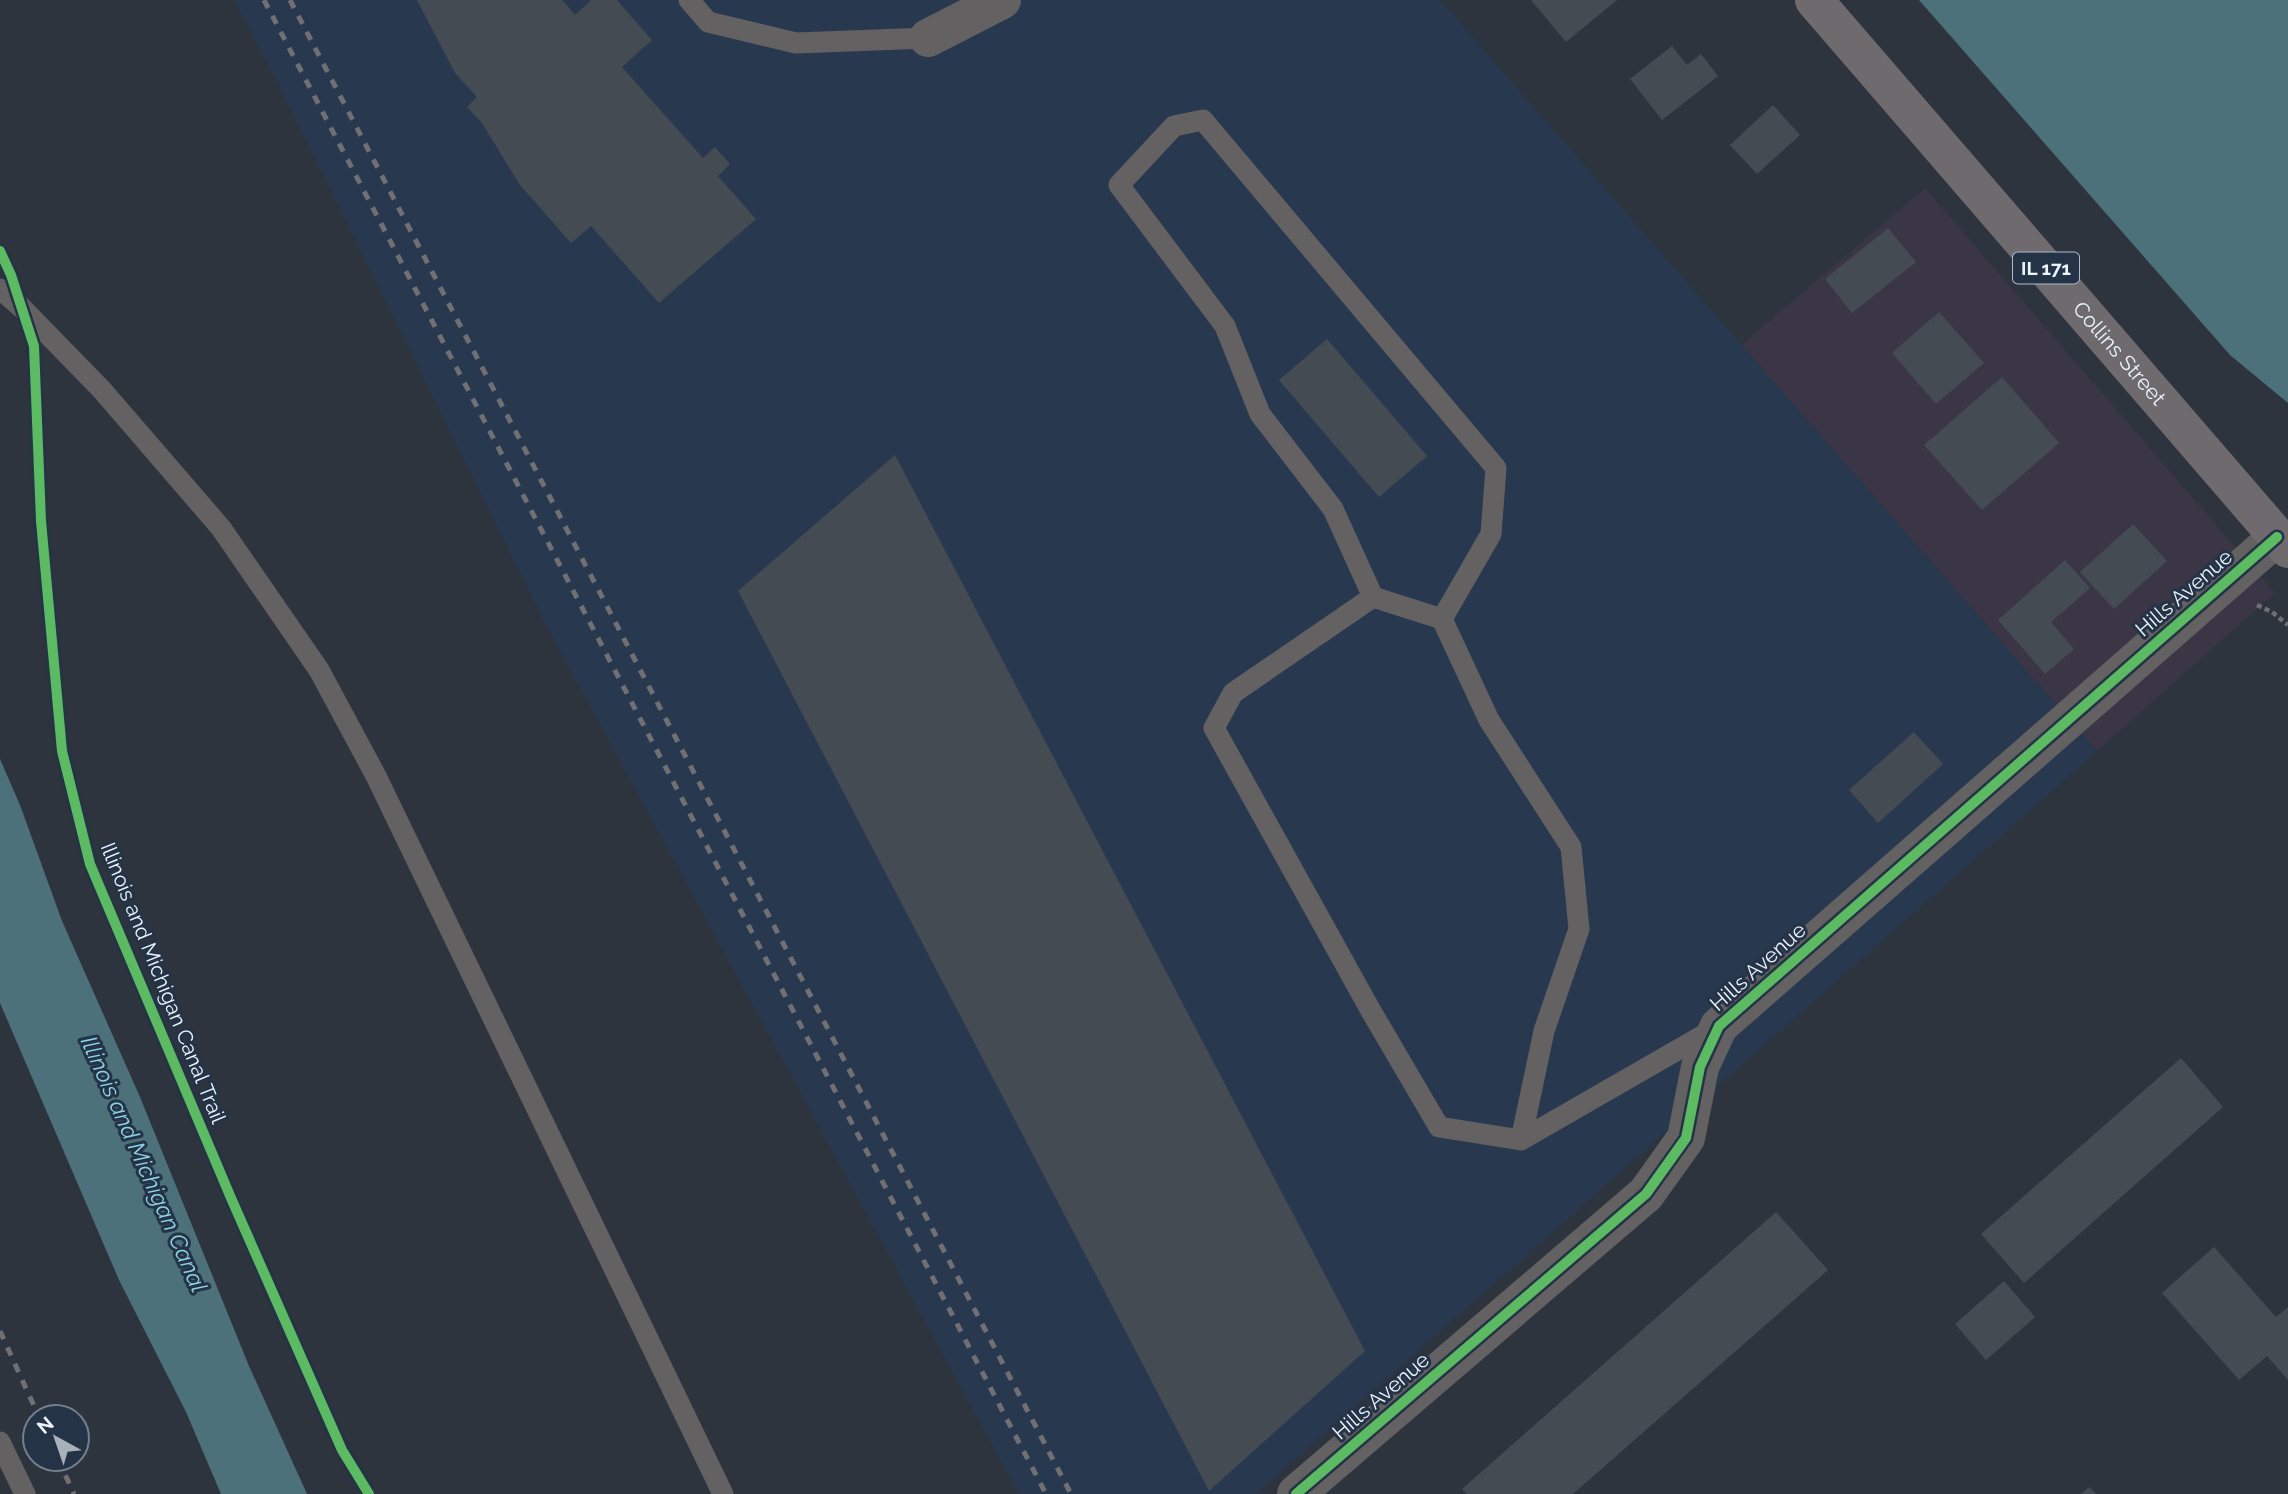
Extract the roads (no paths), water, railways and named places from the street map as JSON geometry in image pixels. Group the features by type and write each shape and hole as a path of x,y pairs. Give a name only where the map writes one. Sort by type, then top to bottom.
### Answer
{"main road":[{"name":"Collins Street","path":"1814,0 2282,543"}],"street":[{"path":"928,38 1002,0"},
{"name":"Hills Avenue","path":"1296,1494 1646,1194 1686,1138 1700,1067 1719,1026 2282,543"}],"lane":[{"path":"689,0 709,22 796,43 928,38"},
{"path":"1442,619 1491,534 1496,468 1203,120 1174,126 1119,186 1226,326 1260,414 1333,509 1373,597 1442,619 1489,720 1571,847 1579,929 1544,1031 1521,1140"},
{"path":"0,289 102,390 221,528 319,670 376,776 723,1494"},
{"path":"1373,597 1233,693 1214,728 1371,1011 1439,1127 1521,1140 1719,1026"},
{"path":"0,1442 25,1494"}],"water":[{"path":"1919,0 2288,0 2288,403 2230,355"},
{"name":"Illinois and Michigan Canal","path":"0,759 20,805 62,921 140,1097 249,1366 307,1494 221,1494 186,1412 119,1280 0,1003"}],"railway":[{"path":"264,0 1046,1494"},
{"path":"290,0 1071,1494"},
{"path":"0,1331 33,1403"},
{"path":"64,1473 74,1494"}]}
